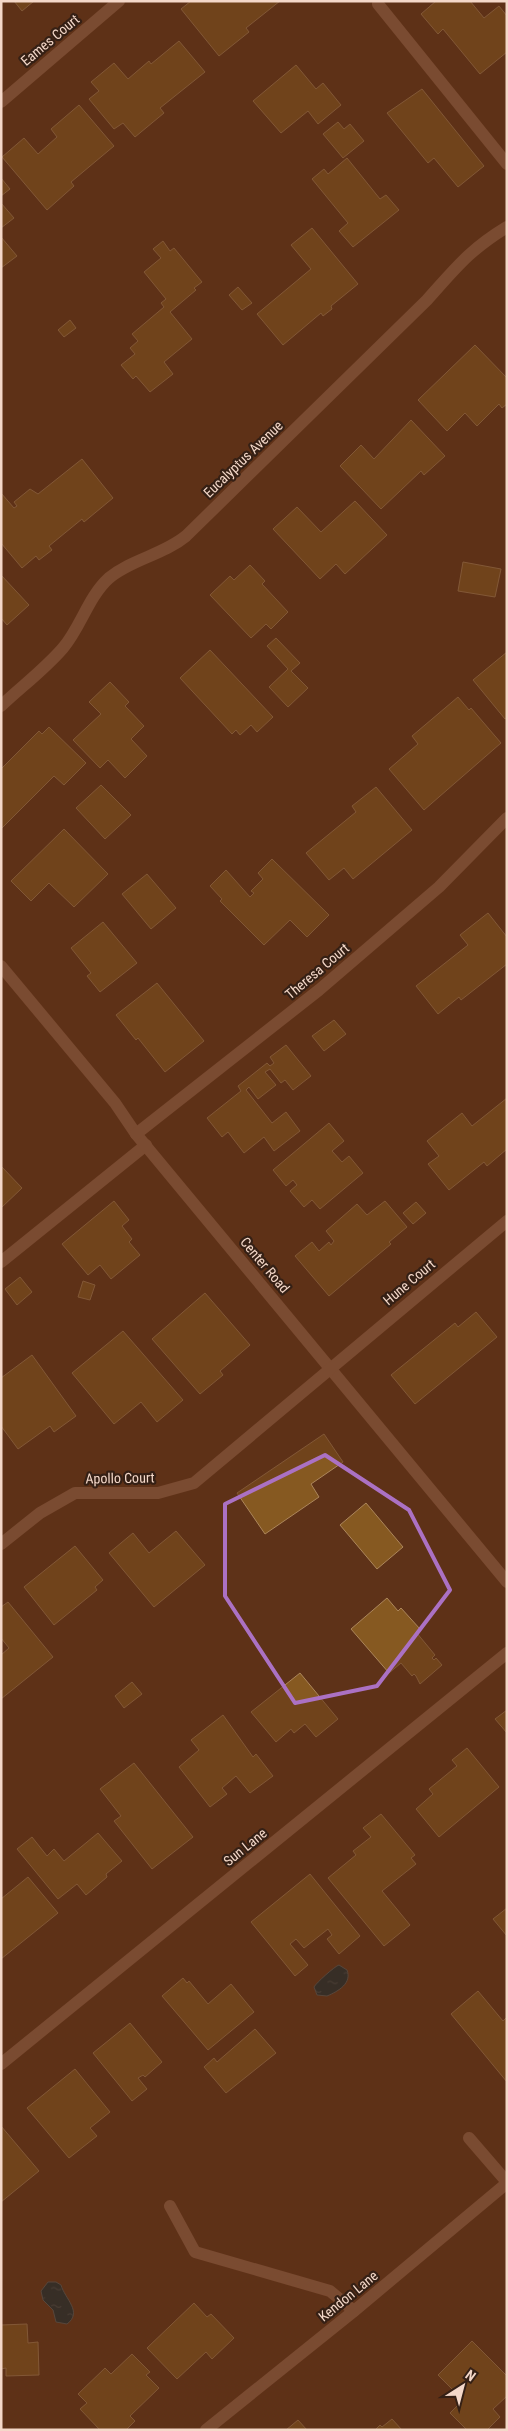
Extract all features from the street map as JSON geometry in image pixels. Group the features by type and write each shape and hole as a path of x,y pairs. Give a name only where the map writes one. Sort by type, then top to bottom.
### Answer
{"street":[{"name":"Eames Court","path":"1,102 119,1"},
{"path":"378,4 507,164"},
{"name":"Eucalyptus Avenue","path":"1,706 63,648 99,588 110,578 143,558 175,545 186,536 427,300 462,260 478,246 507,227"},
{"name":"Theresa Court","path":"136,1134 326,984 439,887 507,818"},
{"name":"Center Road","path":"1,966 115,1103 136,1134 332,1368 507,1582"},
{"path":"1,1262 146,1145"},
{"name":"Hune Court","path":"332,1368 355,1346 507,1221"},
{"name":"Apollo Court","path":"1,1544 40,1513 75,1493 158,1493 194,1483 332,1368"},
{"name":"Sun Lane","path":"1,2064 507,1653"},
{"path":"469,2138 507,2183"},
{"name":"Kendon Lane","path":"206,2430 354,2311 507,2183"},
{"path":"170,2206 195,2252 330,2291 354,2311"}],"highlighted area":[{"path":"325,1455 409,1510 450,1590 377,1686 295,1703 225,1596 225,1504"}],"water":[{"path":"339,1965 347,1970 348,1979 346,1983 336,1992 327,1996 317,1995 315,1985"},
{"path":"48,2282 56,2282 61,2285 72,2305 72,2319 67,2324 56,2322 53,2310 43,2300 41,2291"}],"building":[{"path":"14,1 34,1 22,11"},
{"path":"191,1 280,1 246,28 249,32 219,56 181,9"},
{"path":"436,1 470,1 484,18 499,6 507,16 507,52 480,74 443,29 438,34 421,14"},
{"path":"179,41 205,72 160,108 164,113 135,137 123,123 114,129 89,99 99,91 91,82 114,63 128,79 149,61 151,64"},
{"path":"296,65 316,89 323,83 341,105 318,124 308,111 281,133 253,101"},
{"path":"422,89 484,166 458,187 434,158 428,163 387,113"},
{"path":"79,105 114,146 71,182 74,186 47,210 2,157 24,138 38,154 57,137 51,129"},
{"path":"338,122 344,129 350,124 364,141 343,158 323,134"},
{"path":"347,158 380,199 386,195 399,210 353,247 339,231 348,223 312,179 324,169 328,174"},
{"path":"1,178 10,189 1,196"},
{"path":"1,203 14,218 1,228"},
{"path":"312,228 358,284 331,306 332,309 323,316 321,313 283,345 257,314 311,269 291,245"},
{"path":"1,237 17,256 1,268"},
{"path":"163,241 170,251 174,248 202,282 194,288 196,290 170,312 192,339 164,362 173,374 150,392 136,376 133,379 121,365 135,354 130,348 138,341 132,334 164,307 161,303 166,299 144,272 161,258 153,249"},
{"path":"238,287 252,303 242,310 229,295"},
{"path":"70,320 76,328 64,337 58,330"},
{"path":"475,345 507,378 507,404 502,408 499,404 477,426 465,413 447,431 418,400"},
{"path":"411,420 445,456 424,475 421,471 381,509 340,466 361,445 374,459"},
{"path":"82,459 113,498 84,522 82,519 49,546 52,550 39,560 36,556 22,568 1,543 1,493 14,508 17,506 14,502 30,489 38,494"},
{"path":"355,501 387,535 345,574 336,564 320,579 273,529 297,507 321,532"},
{"path":"463,562 501,569 495,597 458,591"},
{"path":"250,565 265,581 262,584 288,612 271,629 266,624 251,638 210,595 230,576 234,580"},
{"path":"1,575 29,605 7,625 1,618"},
{"path":"276,638 300,663 291,671 308,688 288,707 269,687 288,669 267,646"},
{"path":"210,650 273,717 257,732 251,725 240,735 236,730 232,734 180,678"},
{"path":"507,652 507,718 505,719 473,680"},
{"path":"110,682 129,702 125,706 144,726 131,739 147,756 125,778 108,760 100,768 73,740 101,714 89,702"},
{"path":"458,697 469,710 471,708 501,743 424,810 389,769 418,744 412,736"},
{"path":"49,727 86,763 64,785 54,776 1,829 1,769 39,731 42,734"},
{"path":"101,785 131,815 105,839 76,808"},
{"path":"376,787 412,830 353,879 344,868 329,880 306,853 356,812 352,806"},
{"path":"64,829 108,874 74,907 49,883 31,901 11,881"},
{"path":"272,859 329,915 307,937 290,920 264,945 220,901 222,899 210,886 226,870 250,897 254,893 251,891 263,879 258,873"},
{"path":"147,874 176,908 151,929 122,894"},
{"path":"488,913 507,937 507,964 461,1000 459,997 438,1014 416,986 468,945 460,935"},
{"path":"103,922 137,963 100,992 87,976 91,973 71,948"},
{"path":"157,983 204,1041 165,1072 138,1038 136,1040 116,1015"},
{"path":"334,1020 346,1034 324,1051 312,1036"},
{"path":"286,1045 311,1076 293,1090 285,1080 281,1083 270,1069 265,1072 276,1085 258,1099 249,1087 246,1090 272,1123 286,1112 300,1131 274,1151 264,1137 244,1153 228,1132 222,1137 207,1118 241,1091 238,1086 267,1063 270,1066 274,1063 270,1057"},
{"path":"507,1098 507,1149 487,1166 484,1162 449,1190 428,1164 439,1156 427,1141 462,1113 472,1126"},
{"path":"329,1123 344,1141 332,1151 342,1162 349,1156 363,1173 320,1209 312,1200 304,1207 290,1191 297,1185 293,1180 286,1186 273,1170"},
{"path":"1,1166 22,1188 1,1208"},
{"path":"114,1201 129,1220 122,1226 132,1239 129,1242 140,1255 111,1279 100,1265 88,1275 62,1244"},
{"path":"385,1201 407,1227 389,1242 391,1244 329,1296 295,1256 312,1242 319,1251 329,1242 331,1245 334,1241 326,1231 357,1204 367,1215"},
{"path":"416,1202 426,1213 413,1224 403,1213"},
{"path":"20,1277 32,1292 17,1305 5,1289"},
{"path":"83,1281 95,1285 90,1300 78,1297"},
{"path":"205,1293 250,1345 220,1371 223,1375 200,1394 152,1339"},
{"path":"476,1312 497,1337 415,1404 391,1375 455,1323 458,1327"},
{"path":"123,1331 183,1400 157,1422 141,1402 114,1424 72,1373"},
{"path":"32,1355 76,1416 54,1432 50,1426 18,1449 1,1426 1,1378"},
{"path":"324,1434 343,1462 311,1484 319,1497 265,1534 237,1493"},
{"path":"366,1503 403,1547 377,1569 340,1525"},
{"path":"176,1531 205,1565 154,1607 109,1553 133,1533 149,1553"},
{"path":"75,1546 103,1580 95,1587 97,1590 54,1625 24,1587"},
{"path":"387,1598 398,1611 401,1608 420,1629 416,1632 435,1655 432,1658 434,1660 436,1658 442,1665 420,1684 416,1676 414,1674 412,1676 401,1663 389,1673 351,1629"},
{"path":"8,1602 53,1657 1,1699 1,1655 9,1648 1,1638 1,1607"},
{"path":"300,1673 338,1719 316,1737 305,1724 294,1733 291,1729 276,1742 251,1712"},
{"path":"132,1682 142,1694 124,1708 115,1696"},
{"path":"507,1710 507,1733 495,1719"},
{"path":"223,1715 253,1757 256,1754 273,1776 250,1793 236,1776 222,1788 227,1794 210,1807 179,1767 199,1750 191,1740"},
{"path":"467,1748 499,1787 439,1837 416,1809 433,1794 429,1789 457,1766 452,1760"},
{"path":"134,1763 193,1837 152,1869 114,1821 121,1816 100,1789"},
{"path":"381,1814 415,1855 411,1858 416,1864 382,1891 410,1925 384,1946 328,1878 356,1855 353,1851 371,1837 363,1828"},
{"path":"98,1833 122,1861 106,1874 107,1877 86,1895 77,1884 58,1899 17,1849 32,1837 47,1856 54,1849 64,1861"},
{"path":"310,1874 360,1936 339,1954 327,1939 332,1935 328,1929 304,1948 296,1939 290,1944 308,1965 295,1976 251,1922"},
{"path":"28,1877 58,1913 1,1959 1,1899"},
{"path":"507,1908 507,1936 493,1919"},
{"path":"183,1978 187,1983 189,1981 208,2004 231,1984 254,2012 208,2050 162,1996"},
{"path":"478,1991 503,2021 507,2017 507,2082 451,2014"},
{"path":"130,2023 162,2062 145,2077 143,2075 138,2078 147,2089 132,2101 93,2053"},
{"path":"255,2029 276,2053 226,2093 204,2067 214,2058 217,2062"},
{"path":"75,2069 110,2112 90,2128 97,2136 69,2158 27,2108"},
{"path":"1,2126 39,2171 1,2202"},
{"path":"194,2303 207,2317 211,2314 234,2338 212,2359 206,2352 177,2379 147,2348"},
{"path":"27,2324 28,2343 38,2342 39,2375 6,2376 6,2368 1,2369 1,2325"},
{"path":"472,2341 507,2376 507,2396 493,2409 500,2417 487,2430 467,2430 450,2413 463,2400 438,2375"},
{"path":"132,2354 150,2372 146,2375 159,2388 130,2416 135,2421 126,2430 100,2430 80,2409 87,2403 78,2394 105,2368 111,2374"},
{"path":"392,2419 402,2430 375,2430 380,2425 382,2427"},
{"path":"298,2420 307,2430 286,2430"}]}
